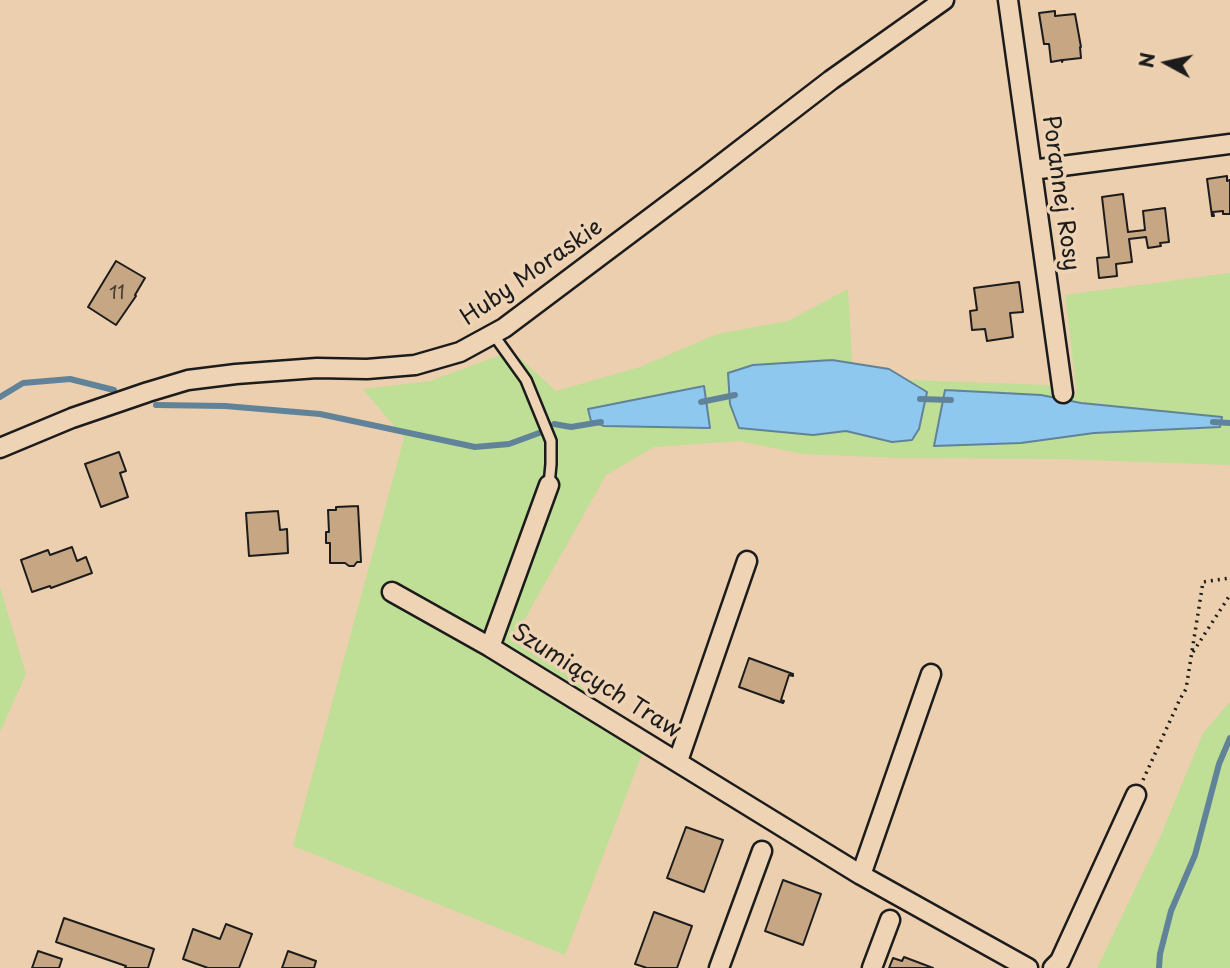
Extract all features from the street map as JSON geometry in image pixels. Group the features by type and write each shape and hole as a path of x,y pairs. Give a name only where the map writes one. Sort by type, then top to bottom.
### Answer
{"street":[{"name":"Huby Moraskie","path":"0,449 72,418 188,380 317,368 367,369 415,365 460,352 504,328 831,80 944,0"},
{"name":"Porannej Rosy","path":"1008,0 1063,393"},
{"path":"1032,170 1230,144"},
{"name":"Szumiących Traw","path":"549,485 490,648 861,875 1028,968"},
{"name":"Szumiących Traw","path":"678,761 747,561"},
{"path":"392,592 490,648"},
{"path":"861,875 931,674"},
{"path":"1053,968 1060,961 1136,794"},
{"path":"719,968 762,851"},
{"path":"872,968 890,919"}],"lane":[{"path":"494,334 526,380 551,440 549,485"}],"path":[{"path":"1136,794 1186,689 1203,582 1230,578"},
{"path":"1192,654 1230,596"}],"green space":[{"path":"1230,273 1230,465 803,454 739,441 654,447 606,475 521,626 644,749 565,955 293,846 404,438 363,389 430,381 512,351 556,391 640,367 717,334 788,321 848,289 853,378 1047,385 1077,395 1065,295"},
{"path":"0,587 26,674 0,732"},
{"path":"1230,702 1230,968 1097,968 1161,835 1203,733"}],"water":[{"path":"832,360 889,369 927,392 919,429 912,440 892,442 846,431 813,435 739,428 730,404 728,373 753,365"},
{"path":"704,386 710,428 604,426 591,421 588,409"},
{"path":"945,390 1041,395 1081,403 1222,417 1220,427 1094,433 1021,443 934,446"}],"building":[{"path":"1055,11 1055,16 1075,14 1081,58 1051,62 1049,44 1044,44 1039,13"},
{"path":"1227,176 1227,181 1230,180 1230,214 1223,214 1223,211 1213,212 1212,216 1207,179"},
{"path":"1123,194 1128,232 1145,230 1143,211 1165,208 1169,242 1148,248 1146,237 1129,239 1132,262 1116,264 1117,276 1099,278 1097,258 1109,257 1102,197"},
{"path":"116,261 145,278 116,325 88,307"},
{"path":"1019,282 1023,312 1010,313 1013,337 987,341 985,329 972,330 970,311 977,310 974,288"},
{"path":"119,452 126,471 120,473 128,497 101,507 85,464"},
{"path":"358,506 361,562 354,566 330,563 330,543 326,543 326,532 329,532 328,510"},
{"path":"278,511 280,530 287,529 288,553 249,556 246,513"},
{"path":"72,547 77,561 86,557 92,573 32,592 21,560 48,550 50,555"},
{"path":"749,658 793,674 789,675 781,700 783,703 739,687"},
{"path":"686,827 723,840 704,892 667,878"},
{"path":"783,880 821,894 803,945 765,931"},
{"path":"654,912 692,926 677,968 647,968 635,964"},
{"path":"64,918 154,949 148,968 125,968 126,966 56,942"},
{"path":"226,924 252,934 239,968 208,968 183,959 193,929 220,939"},
{"path":"38,951 62,959 59,968 32,968"},
{"path":"288,951 316,961 314,968 282,968"},
{"path":"904,957 933,968 889,968 893,958 902,961"}],"waterway":[{"path":"0,397 23,383 70,379 114,390"},
{"path":"701,402 735,395"},
{"path":"920,399 951,400"},
{"path":"156,405 225,406 320,414 475,447 509,444 539,433"},
{"path":"554,424 571,427 601,422"},
{"path":"1213,422 1230,423"},
{"path":"1159,968 1171,911 1195,855 1219,764 1230,738"}]}
